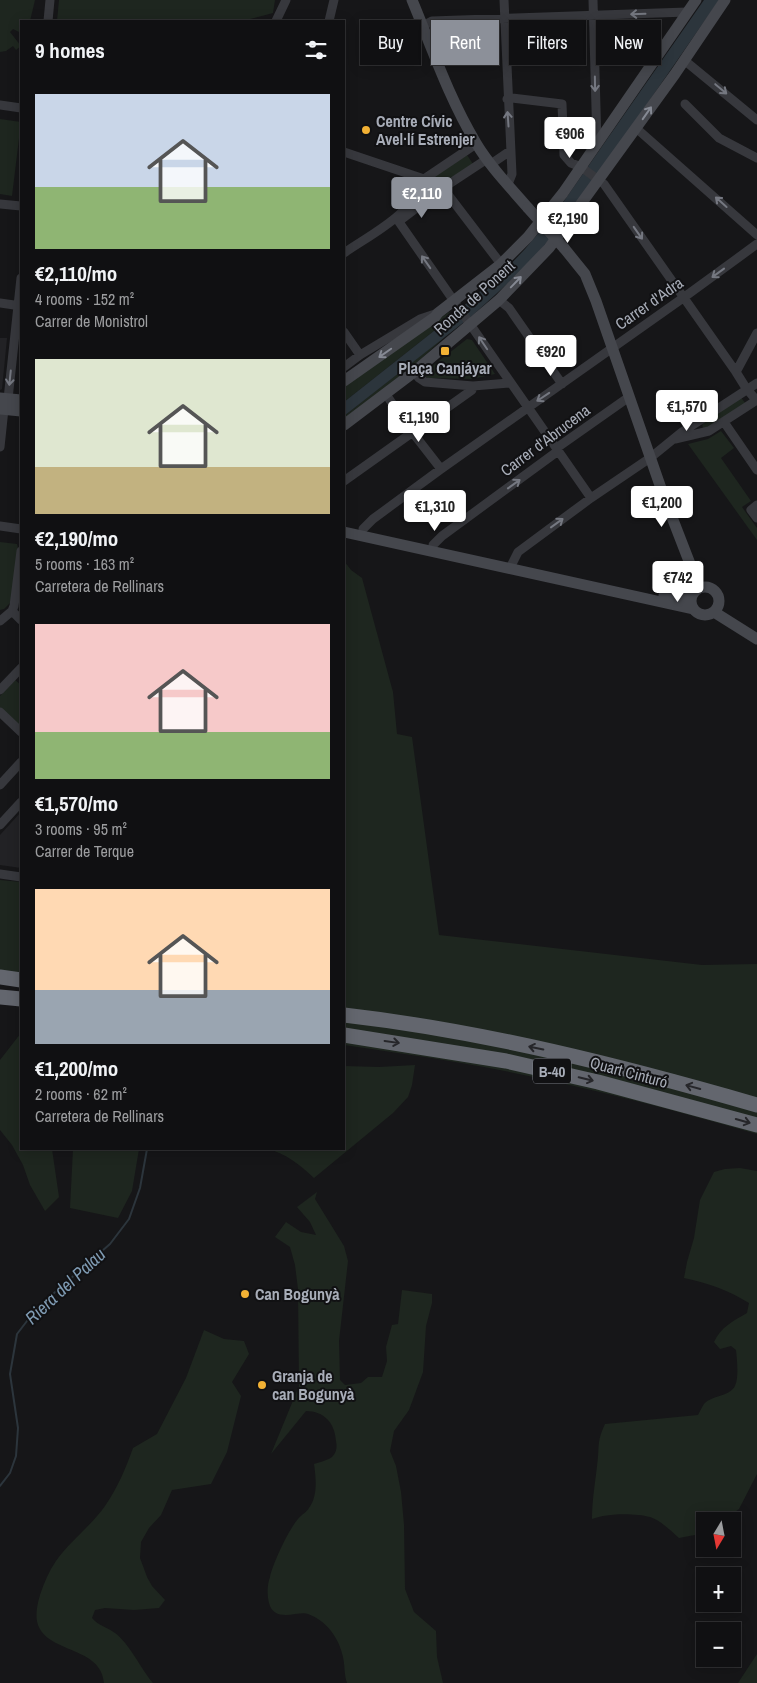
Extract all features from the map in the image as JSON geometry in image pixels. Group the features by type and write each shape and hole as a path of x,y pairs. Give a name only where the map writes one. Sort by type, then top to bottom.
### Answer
{"highway":[{"path":"0,977 20,980"},
{"path":"0,997 20,999"},
{"name":"Quart Cinturó","path":"345,1015 462,1033 547,1050 638,1072 757,1105"},
{"name":"Quart Cinturó","path":"345,1035 433,1048 515,1063 598,1082 757,1125"}],"main road":[{"path":"412,0 442,75 476,144 489,162 564,248 584,274 612,346 696,591 691,602 693,609"},
{"name":"Ronda de Ponent","path":"345,424 414,372 499,300 549,248 725,0"},
{"name":"Ronda de Ponent","path":"345,380 435,317 501,264 528,237 563,193 694,1"},
{"path":"3,403 20,400"},
{"path":"3,403 20,411"},
{"path":"345,525 433,544 693,609 703,614 716,607"},
{"path":"345,532 661,595 684,597 706,586 715,591 718,596 716,607"},
{"path":"716,607 757,630"},
{"path":"716,607 757,639"}],"street":[{"path":"48,20 50,0"},
{"path":"276,20 286,0"},
{"path":"329,20 334,0"},
{"path":"504,0 507,99 512,174 508,184"},
{"path":"593,0 597,144"},
{"path":"423,26 432,21 687,12"},
{"path":"684,60 757,120"},
{"path":"507,99 562,104 564,155 571,163 581,167 599,180 610,192 746,388 757,401 709,431 675,439"},
{"path":"684,104 719,138 757,158"},
{"path":"0,105 20,108"},
{"path":"636,128 757,235"},
{"path":"345,252 402,214 421,187 424,179 476,144"},
{"path":"345,258 399,222 443,188 510,151"},
{"path":"345,152 424,179"},
{"path":"443,188 501,264"},
{"path":"0,204 20,206"},
{"path":"399,222 509,383 591,498"},
{"name":"Carrer d'Adra","path":"363,529 373,519 441,469 562,384 612,346 684,298 757,244"},
{"path":"0,446 3,403 20,292"},
{"path":"499,300 509,308 562,384"},
{"path":"0,303 19,306"},
{"name":"Ronda de Ponent","path":"345,366 360,355 420,319 438,313"},
{"path":"345,333 360,355"},
{"path":"736,372 757,333"},
{"path":"414,372 425,382 473,386 509,383"},
{"path":"511,565 518,552 591,498 650,458 682,432 757,382"},
{"path":"345,480 472,390 473,386"},
{"path":"385,393 441,469"},
{"name":"Carrer d'Abrucena","path":"433,544 558,451 558,447 629,397"},
{"path":"700,421 698,428 704,433"},
{"path":"724,422 757,470"},
{"path":"754,508 757,518"},
{"path":"0,526 20,529"},
{"path":"0,621 6,612 14,606 20,559"},
{"path":"6,612 20,619"},
{"path":"0,690 20,669"},
{"path":"0,712 4,722 20,731"},
{"path":"0,785 20,763"},
{"path":"1,823 20,803"},
{"path":"0,874 20,876"}],"shaded area":[{"path":"0,0 35,0 30,20 20,20 20,32 13,29 10,32 20,47 16,50 13,46 6,51 0,52"},
{"path":"59,0 275,0 273,13 250,20 57,20"},
{"path":"704,0 719,0 577,205 530,263 473,315 345,415 345,401 444,323 508,267 557,211 659,65 661,65 661,62"},
{"path":"0,119 20,122 20,130 12,196 0,194"},
{"path":"467,155 473,164 419,201 434,176"},
{"path":"449,312 453,315 345,401 345,384"},
{"path":"449,333 420,360 345,419 345,415"},
{"path":"0,338 7,338 2,389 0,390"},
{"path":"467,339 472,340 495,374 472,379 427,378 425,376 426,371"},
{"path":"739,395 746,404 709,429 703,429 702,423"},
{"path":"721,431 734,448 721,458 751,501 742,507 757,528 757,540 688,444 708,439"},
{"path":"0,542 17,544 18,548 11,602 4,609 0,610"},
{"path":"345,562 351,570 362,578 393,692 397,734 412,737 439,935 702,965 757,964 757,1134 647,1104 536,1077 446,1060 345,1045"},
{"path":"15,680 20,684 20,726 0,708 0,696"},
{"path":"20,813 20,868 0,865 0,835"},
{"path":"0,880 20,882 20,973 0,971"},
{"path":"20,1034 20,1150 52,1150 59,1197 45,1211 30,1185 23,1165 12,1145 0,1130 0,1060"},
{"path":"415,1065 408,1097 393,1113 314,1178 298,1164 270,1150 345,1150 345,1066"},
{"path":"73,1150 139,1150 132,1191 118,1218 70,1208"},
{"path":"740,1168 757,1171 757,1474 739,1509 735,1512 696,1512 696,1535 679,1538 658,1521 650,1517 637,1515 621,1514 592,1519 599,1441 605,1424 698,1415 707,1401 729,1392 735,1386 737,1373 736,1350 731,1346 720,1349 714,1342 724,1328 747,1313 749,1303 718,1288 684,1278 694,1238 700,1200 714,1172"},
{"path":"317,1192 315,1199 344,1246 348,1261 339,1341 340,1380 345,1385 361,1383 368,1377 382,1377 387,1361 386,1347 392,1325 398,1324 402,1290 432,1294 432,1303 426,1326 423,1372 409,1410 394,1431 390,1451 396,1466 401,1492 404,1525 405,1589 414,1612 436,1631 437,1657 443,1683 347,1683 344,1660 339,1643 331,1631 321,1621 308,1614 281,1615 276,1613 269,1603 268,1583 278,1555 294,1524 308,1509 314,1498 316,1481 314,1464 331,1457 337,1445 333,1429 327,1419 318,1413 306,1411 271,1454 299,1386 298,1289 295,1265 290,1247 275,1237 286,1222 301,1232 316,1235 310,1222 297,1207"},
{"path":"204,1330 224,1339 244,1341 249,1354 232,1382 241,1396 227,1452 211,1484 172,1490 161,1515 149,1528 141,1542 140,1558 147,1577 152,1586 165,1600 159,1608 134,1610 105,1608 95,1610 92,1618 120,1637 153,1683 104,1683 101,1671 94,1662 53,1641 44,1634 38,1625 37,1618 40,1595 56,1561 110,1499 133,1448 157,1434 186,1378"},
{"path":"757,1654 757,1683 738,1683"}],"waterway":[{"name":"Riera del Palau","path":"0,1486 10,1473 16,1456 18,1428 10,1374 17,1334 37,1308 110,1244 129,1219 140,1188 147,1150"}],"place":[{"name":"Centre Cívic Avel·lí Estrenjer","path":"366,130"},
{"name":"Plaça Canjáyar","path":"445,351"},
{"name":"Can Bogunyà","path":"245,1294"},
{"name":"Granja de can Bogunyà","path":"262,1385"}]}
